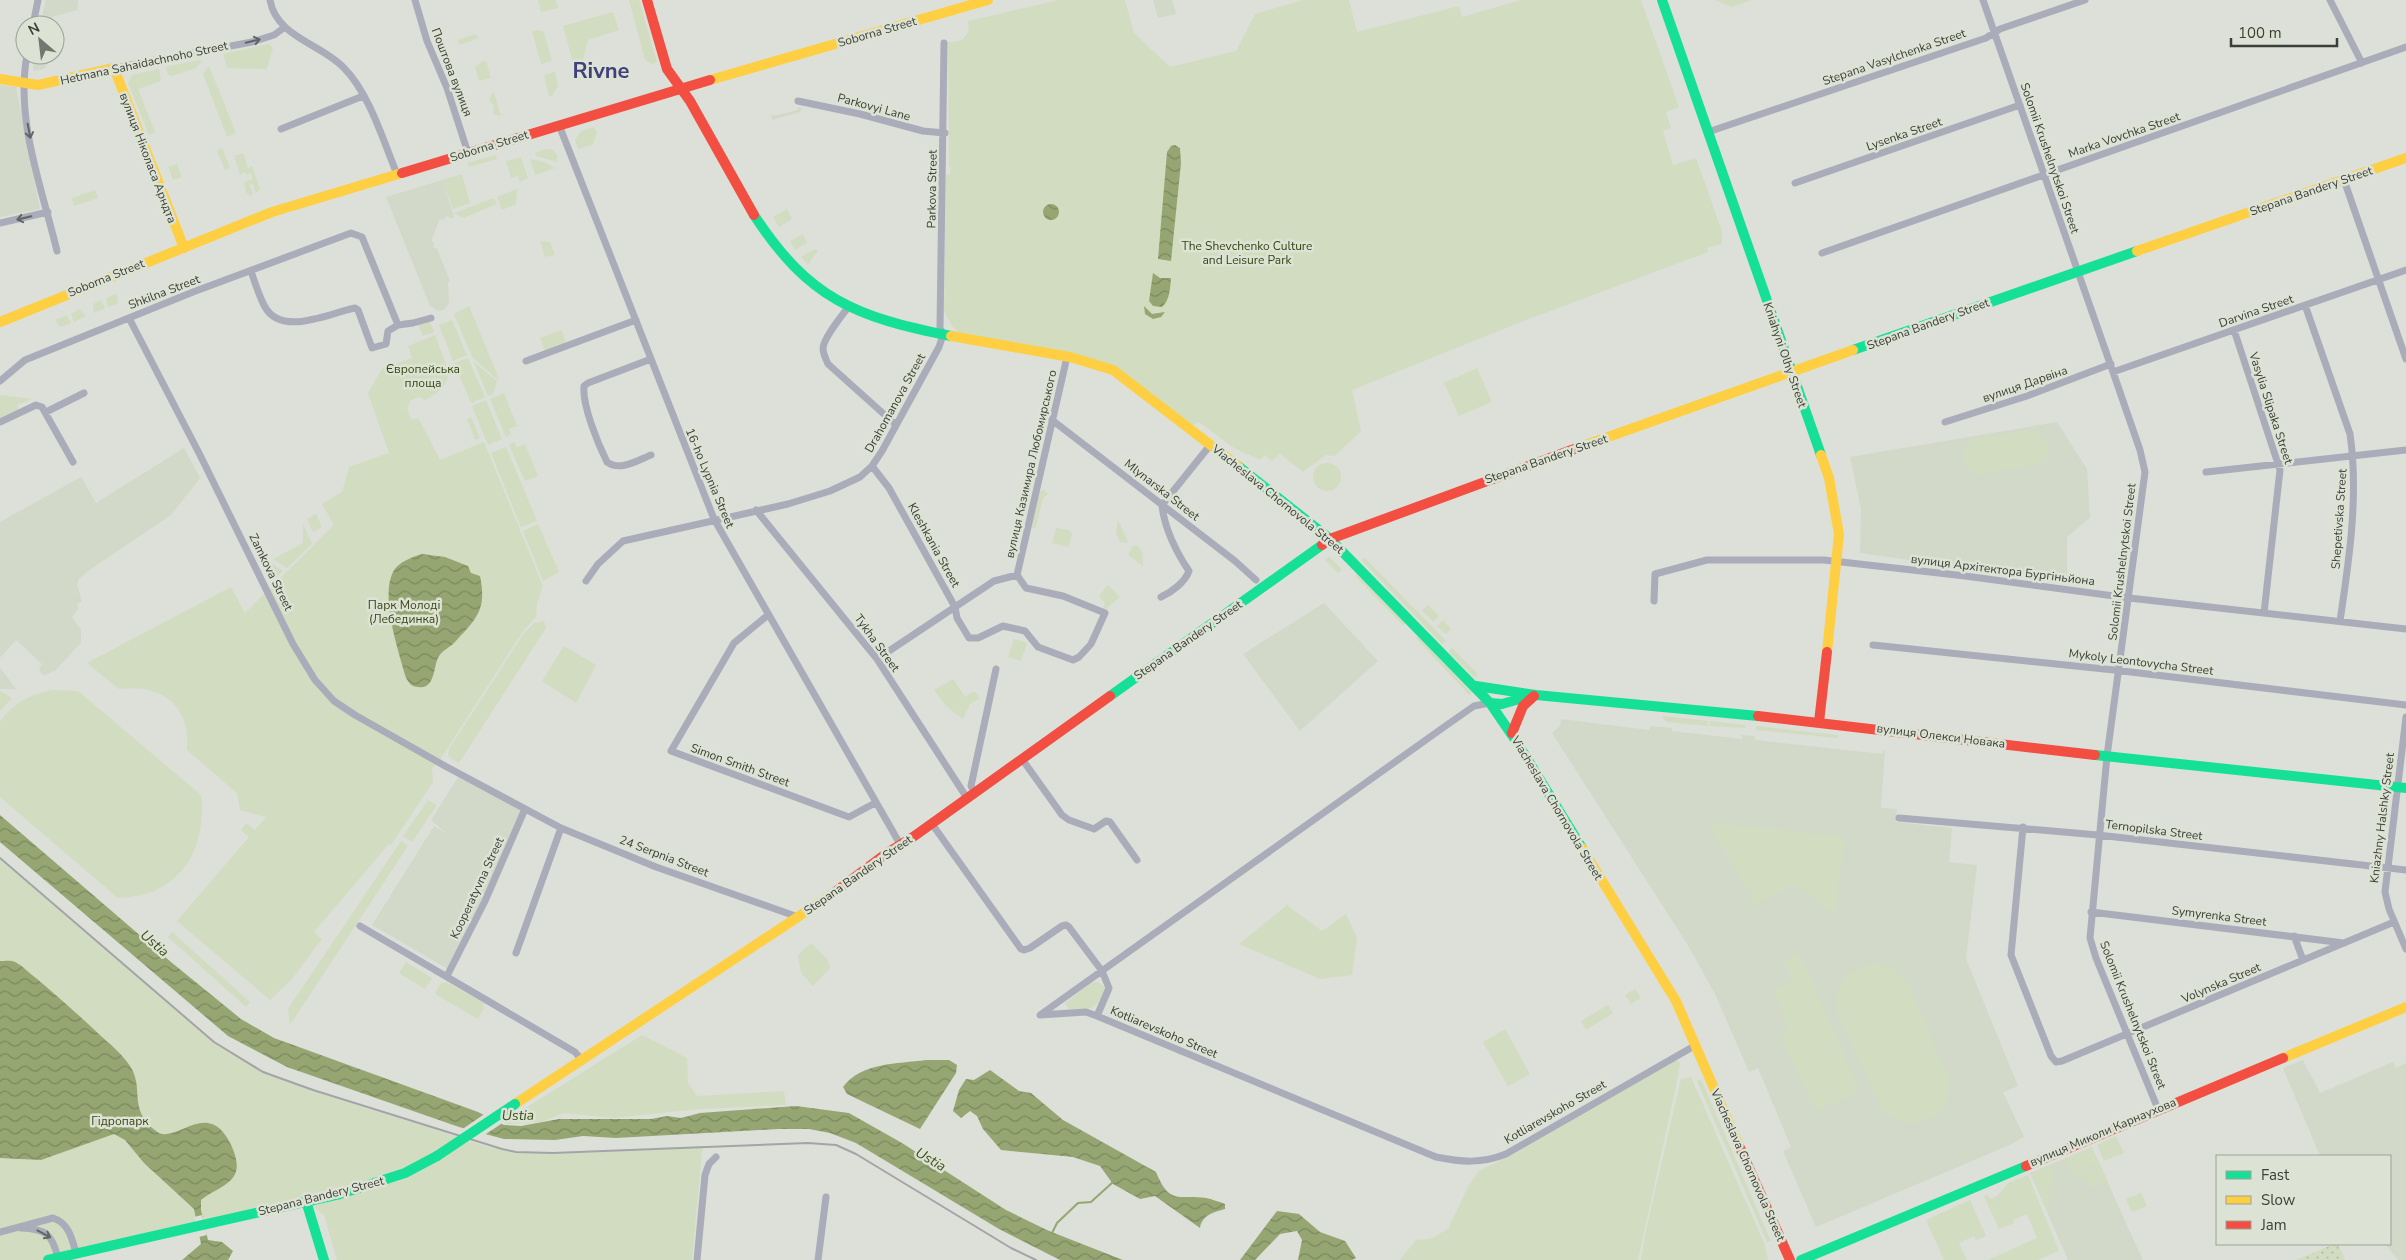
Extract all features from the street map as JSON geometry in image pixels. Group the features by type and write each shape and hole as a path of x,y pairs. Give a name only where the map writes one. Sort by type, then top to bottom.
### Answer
{"main road":[{"path":"647,0 667,70 679,89 691,102 721,162 781,255 800,275 849,306 875,318 943,335"},
{"name":"Soborna Street","path":"0,322 272,212 679,89 988,0"},
{"name":"Kniahyni Olhy Street","path":"1662,0 1829,478 1839,534 1838,561 1819,722"},
{"name":"Hetmana Sahaidachnoho Street","path":"0,79 38,84 114,68"},
{"name":"вулиця Ніколаса Арндта","path":"114,68 184,248"},
{"name":"Stepana Bandery Street","path":"53,1259 372,1185 417,1168 798,917 900,844 932,824 1330,539 1464,488 1791,372 2406,158"},
{"name":"Viacheslava Chornovola Street","path":"943,335 1067,356 1098,363 1113,370 1211,444 1330,539 1476,686 1512,733 1602,883 1664,980 1696,1045 1790,1260"},
{"name":"вулиця Олекси Новака","path":"1476,686 1536,695 1819,722 2107,756 2401,787"},
{"path":"1504,690 1493,698 1490,703 1502,704 1536,695"},
{"path":"1512,733 1523,706 1536,695"},
{"name":"вулиця Миколи Карнаухова","path":"1801,1260 2406,1006"},
{"path":"306,1201 324,1260"}],"street":[{"path":"35,15 38,0"},
{"path":"270,0 285,27 330,55 355,80 397,174"},
{"name":"Поштова вулиця","path":"415,0 427,41 446,88 468,152"},
{"name":"Solomii Krushelnytskoi Street","path":"1983,0 2111,364 2140,450 2145,472 2107,756 2098,835 2090,938 2092,948 2158,1109"},
{"name":"Stepana Vasylchenka Street","path":"1708,132 1986,38 2085,0"},
{"path":"2330,0 2362,63"},
{"name":"Hetmana Sahaidachnoho Street","path":"114,68 252,42 274,35 285,27"},
{"name":"Parkova Street","path":"943,335 940,328 944,43"},
{"name":"Marka Vovchka Street","path":"1822,253 2406,47"},
{"path":"26,65 22,98 57,251"},
{"path":"280,129 363,96"},
{"name":"Parkovyi Lane","path":"798,101 860,114 923,131 944,133"},
{"name":"Lysenka Street","path":"1795,183 2020,105"},
{"name":"16-ho Lypnia Street","path":"559,125 714,519 900,844"},
{"path":"2344,180 2406,359"},
{"path":"0,223 48,212"},
{"name":"Shkilna Street","path":"0,381 24,360 351,234 362,237 398,325"},
{"name":"Darvina Street","path":"2113,372 2406,270"},
{"path":"251,271 265,307 275,317 285,321 299,322 354,308 358,310 372,348 386,344 388,331 398,325 432,318"},
{"path":"849,306 826,341 823,347 824,354 828,364 896,425"},
{"name":"Shepetivska Street","path":"2305,306 2350,434 2353,456 2355,485 2340,621"},
{"name":"Zamkova Street","path":"129,318 208,470 293,644 315,680 334,700 354,715 526,809"},
{"path":"526,361 636,320"},
{"name":"Vasylia Slipaka Street","path":"2234,330 2280,470 2264,613"},
{"name":"Drahomanova Street","path":"586,580 598,564 623,541 830,491 860,477 872,466 896,425 940,347 943,335"},
{"name":"вулиця Казимира Любомирського","path":"1017,576 1067,356"},
{"path":"651,359 588,382 584,386 583,392 607,462 616,466 623,466 651,455"},
{"name":"вулиця Дарвіна","path":"1945,422 2027,396 2111,364"},
{"path":"46,412 84,393"},
{"path":"0,422 36,405 42,407 73,462"},
{"name":"Mlynarska Street","path":"1052,420 1235,561 1256,580"},
{"path":"1161,598 1169,594 1187,578 1189,571 1180,557 1163,514 1162,505 1211,444"},
{"path":"2206,472 2406,450"},
{"name":"Kleshkania Street","path":"872,466 889,488 955,607 957,618 969,638 978,638 1003,626 1026,631 1038,646 1073,660 1079,657 1090,644 1105,613 1063,596 1026,588 1017,576"},
{"name":"Tykha Street","path":"756,510 877,659 971,795"},
{"name":"вулиця Архітектора Бургіньйона","path":"1654,601 1655,574 1686,564 1707,560 1838,561 2129,598 2406,629"},
{"path":"877,659 994,581 1017,576"},
{"name":"Simon Smith Street","path":"768,615 734,643 670,751 850,817 875,803"},
{"name":"Mykoly Leontovycha Street","path":"1872,645 2119,670 2406,706"},
{"path":"971,795 971,786 996,669"},
{"path":"1097,1016 1086,1012 1040,1015 1444,726 1474,706 1490,703"},
{"name":"Kniazhny Halshky Street","path":"2406,717 2401,787 2387,868 2386,901 2406,949"},
{"path":"1022,759 1062,815 1069,820 1094,829 1106,821 1110,822 1137,860"},
{"name":"24 Serpnia Street","path":"526,809 561,828 656,867 798,917"},
{"name":"Kooperatyvna Street","path":"447,976 486,901 526,809"},
{"name":"Ternopilska Street","path":"1899,818 2022,827 2406,870"},
{"path":"932,824 1021,949 1030,948 1066,925 1102,971"},
{"name":"Volynska Street","path":"2022,827 2011,955 2051,1056 2056,1062 2394,922"},
{"path":"516,953 561,828"},
{"name":"Symyrenka Street","path":"2091,912 2344,943"},
{"path":"360,926 575,1052 582,1060"},
{"path":"2294,936 2304,960"},
{"name":"Kotliarevskoho Street","path":"1102,971 1109,988 1097,1016 1411,1148 1455,1161 1488,1161 1506,1154 1696,1045"},
{"path":"697,1260 705,1175 708,1164 716,1157"},
{"path":"818,1260 826,1197"},
{"path":"0,1232 45,1218 60,1220 72,1237 76,1253"},
{"path":"15,1228 45,1232 52,1238 53,1259"}],"shaded area":[{"path":"46,0 78,0 77,10 59,15 42,15"},
{"path":"1153,0 1172,0 1176,14 1158,18"},
{"path":"33,65 47,65 44,69 33,71"},
{"path":"0,85 16,87 40,209 0,217"},
{"path":"799,107 802,108 800,112 772,120 771,115 797,110"},
{"path":"442,180 454,216 453,219 446,216 444,220 440,219 431,241 434,243 433,247 437,249 450,281 448,282 449,304 443,310 438,311 430,306 386,197"},
{"path":"2057,422 2087,469 2090,518 2067,537 2067,582 1860,553 1861,509 1850,457"},
{"path":"184,448 200,478 171,515 88,571 78,580 77,585 82,601 77,604 78,609 72,617 81,630 81,642 78,646 56,670 44,676 39,670 42,664 16,640 0,658 0,522 81,477 96,503"},
{"path":"1324,603 1378,661 1300,731 1243,654"},
{"path":"0,667 16,689 0,689"},
{"path":"1561,719 1649,730 1650,726 1672,728 1672,731 1742,739 1742,735 1755,736 1755,740 1882,754 1885,749 1881,808 1897,809 1896,822 1952,828 1949,862 1977,865 1966,959 2018,1086 2003,1092 2024,1137 2012,1144 1816,1227 1783,1151 1791,1147 1758,1068 1749,1072 1716,996 1689,947 1552,733 1560,726"},
{"path":"460,774 525,809 448,969 372,925 434,826 447,834 431,820"},
{"path":"2303,1060 2320,1093 2393,1062 2396,1068 2406,1063 2406,1260 2398,1260 2386,1245 2391,1245 2391,1155 2320,1155 2283,1068"},
{"path":"2092,1147 2143,1260 2068,1260 2030,1173"}],"green space":[{"path":"538,0 556,0 558,8 541,12"},
{"path":"629,0 639,0 657,62 652,64 645,60"},
{"name":"The Shevchenko Culture and Leisure Park","path":"1059,0 1125,0 1134,33 1170,67 1236,51 1255,14 1303,0 1349,0 1357,32 1459,6 1462,17 1521,0 1641,0 1679,107 1666,112 1671,128 1663,131 1673,165 1696,158 1722,231 1722,244 1707,248 1708,252 1526,320 1352,390 1361,431 1335,456 1326,455 1303,472 1280,454 1272,461 1265,455 1260,460 1234,448 1199,422 1189,427 1117,371 964,338 952,326 944,311 946,175 950,174 951,167 949,167 948,42 964,38 968,31 968,21"},
{"path":"1715,0 1752,0 1732,7"},
{"path":"613,12 619,30 588,40 582,64 574,66 563,26"},
{"path":"532,31 544,32 552,61 541,64"},
{"path":"475,34 479,38 459,45 458,40"},
{"path":"269,44 273,48 267,69 227,68 223,54"},
{"path":"202,61 196,68 172,76 169,75 165,67"},
{"path":"486,61 491,78 479,81 475,67"},
{"path":"209,66 236,133 227,137 203,74"},
{"path":"159,69 161,81 138,89 155,132 149,135 128,83 132,75"},
{"path":"555,72 558,86 552,96 549,96 544,75"},
{"path":"492,93 494,93 501,116 493,114 494,107 489,99"},
{"path":"594,127 597,133 593,144 578,149 575,140 581,131"},
{"path":"222,148 230,168 225,170 217,151"},
{"path":"545,149 553,150 557,155 557,162 536,156 535,153"},
{"path":"243,153 248,168 252,166 260,189 256,193 253,184 249,185 253,194 250,196 246,192 244,182 253,179 251,173 246,175 245,172 241,174 241,177 234,156"},
{"path":"496,155 497,159 469,167 467,163"},
{"path":"521,157 528,178 520,182 518,175 511,178 506,161"},
{"path":"530,159 544,162 555,168 535,175"},
{"path":"177,164 182,177 173,180 168,167"},
{"path":"462,174 470,203 453,209 442,180"},
{"path":"517,189 516,204 502,210 497,197"},
{"path":"95,190 98,198 74,206 72,198"},
{"path":"494,198 497,204 463,218 454,213"},
{"path":"787,209 792,219 779,227 773,217"},
{"path":"803,234 807,243 795,250 790,241"},
{"path":"540,241 550,242 555,255 545,257"},
{"path":"815,249 818,250 808,265 801,257"},
{"path":"116,294 118,303 108,307 106,298"},
{"path":"101,300 105,308 94,313 93,304"},
{"path":"469,306 498,380 472,357 454,314"},
{"path":"79,309 86,316 74,322 71,314"},
{"path":"67,315 71,323 60,327 55,320"},
{"path":"429,320 434,332 423,336 418,324"},
{"path":"452,320 467,355 453,361 439,325"},
{"path":"561,330 566,342 545,351 540,338"},
{"path":"435,335 449,372 448,377 444,385 434,395 425,400 418,397 410,401 407,408 411,419 419,419 440,460 484,442 543,586 537,603 536,617 523,631 440,760 432,768 433,782 391,845 389,844 314,932 322,939 291,980 270,1000 177,921 249,837 241,830 246,823 255,830 266,817 240,810 237,793 187,750 187,734 184,721 179,710 171,701 160,694 148,690 134,688 119,689 87,663 231,587 245,613 334,525 322,504 342,492 349,467 389,453 368,393 382,369 412,358 408,346"},
{"path":"468,358 485,397 471,403 454,363"},
{"path":"474,362 497,381 493,394 488,396"},
{"path":"1477,368 1492,402 1459,416 1444,383"},
{"path":"504,393 517,426 509,429 511,434 506,437 490,399"},
{"path":"0,395 32,399 17,405 19,410 0,419"},
{"path":"486,400 502,439 488,445 472,406"},
{"path":"471,417 480,438 475,440 467,419"},
{"path":"2034,429 2044,437 2048,447 2048,456 2039,464 1978,475 1968,467 1963,459 1964,450 1971,439"},
{"path":"514,442 517,447 525,444 538,476 525,481 509,445"},
{"path":"506,447 537,521 521,527 491,453"},
{"path":"1327,463 1337,467 1341,477 1337,487 1327,491 1317,487 1313,477 1317,467"},
{"path":"1044,490 1048,494 1043,498 1036,527 1033,529 1039,492"},
{"path":"316,514 322,527 313,532 307,519"},
{"path":"1118,520 1127,543 1120,542 1116,532"},
{"path":"303,524 312,544 287,568 273,559 303,543"},
{"path":"538,524 559,572 543,581 523,531"},
{"path":"1056,528 1069,530 1072,533 1069,547 1052,543"},
{"path":"1133,546 1138,546 1142,551 1143,566 1128,555"},
{"path":"1329,556 1342,570 1338,573 1325,560"},
{"path":"1364,557 1446,641 1442,644 1362,561"},
{"path":"268,561 283,571 272,582 263,564"},
{"path":"1358,573 1406,623 1403,625 1355,576"},
{"path":"1108,585 1120,597 1106,609 1103,609 1105,603 1099,596"},
{"path":"1428,605 1439,616 1433,622 1422,610"},
{"path":"1443,620 1451,629 1446,634 1437,626"},
{"path":"544,621 546,628 459,763 450,758 448,754 449,749 524,633 534,623"},
{"path":"1418,636 1472,693 1469,695 1416,638"},
{"path":"1014,639 1027,643 1021,661 1008,657"},
{"path":"564,646 596,665 576,703 542,681"},
{"path":"1452,648 1478,674 1475,678 1449,652"},
{"path":"953,679 965,697 974,691 980,698 970,704 963,719 946,706 934,690"},
{"path":"53,690 78,691 201,795 202,816 199,835 193,853 172,880 157,889 139,895 118,898 0,797 0,722 5,715 23,700"},
{"path":"0,691 12,698 0,711"},
{"path":"1663,716 1708,721 1708,726 1667,722 1663,719"},
{"path":"1710,721 1745,725 1745,728 1709,726"},
{"path":"1756,726 1838,735 1838,738 1756,730"},
{"path":"428,800 437,805 412,842 403,836"},
{"path":"1715,823 1841,836 1844,839 1836,910 1832,911 1795,884 1747,907 1752,895 1710,829"},
{"path":"401,841 408,846 290,1025 288,1009"},
{"name":"Гідропарк","path":"0,858 214,1042 237,1057 288,1081 340,1100 469,1141 507,1151 588,1153 704,1146 692,1260 337,1260 324,1215 306,1201 48,1260 0,1260"},
{"path":"1287,905 1322,931 1346,914 1357,938 1352,975 1320,979 1239,944"},
{"path":"172,932 250,1002 246,1007 168,937"},
{"path":"811,943 828,960 830,968 813,986 801,973 798,955"},
{"path":"1800,954 1860,1092 1815,1112 1781,1036 1790,1032 1773,990 1793,981 1784,961"},
{"path":"406,962 432,978 425,989 399,973"},
{"path":"1880,964 1896,971 1908,983 1949,1078 1948,1097 1944,1106 1932,1118 1923,1122 1903,1123 1883,1112 1838,1014 1838,994 1846,978 1860,968"},
{"path":"446,982 484,1003 483,1010 478,1019 435,994 440,984"},
{"path":"1098,982 1106,988 1096,1004 1083,1010 1069,1009 1065,1003 1091,983"},
{"path":"1635,989 1641,998 1631,1004 1625,995"},
{"path":"1608,1005 1613,1013 1586,1030 1581,1021"},
{"path":"1505,1029 1530,1074 1508,1086 1483,1042"},
{"path":"642,1035 687,1058 688,1083 697,1096 784,1091 786,1105 700,1109 614,1118 563,1113 542,1122 504,1124 521,1111"},
{"path":"1675,1059 1680,1063 1676,1086 1638,1260 1400,1260 1416,1240 1430,1239 1448,1229 1469,1185 1479,1171 1516,1153"},
{"path":"1691,1077 1764,1243 1768,1260 1641,1260 1646,1230 1681,1079"},
{"path":"1701,1079 1771,1241 1767,1242 1697,1081"},
{"path":"2116,1136 2124,1153 2104,1161 2097,1145"},
{"path":"2092,1147 2108,1182 2101,1185 2093,1164 2071,1173 2065,1161 2067,1158"},
{"path":"2050,1165 2054,1179 2048,1195 2052,1211 2045,1207 2032,1174"},
{"path":"2092,1167 2099,1185 2092,1189 2084,1177 2073,1174"},
{"path":"2028,1175 2059,1251 2038,1260 1988,1260 2037,1238 2027,1214 2013,1220 2014,1223 1999,1229 1984,1196 1987,1194 1990,1199 1997,1196 2008,1183"},
{"path":"2141,1193 2147,1206 2132,1212 2126,1199"},
{"path":"1970,1200 1986,1236 1976,1240 1974,1236 1959,1243 1967,1260 1944,1260 1926,1220"},
{"path":"2332,1245 2338,1245 2345,1260 2296,1260"}],"water":[{"path":"1175,145 1180,148 1181,163 1171,261 1158,259 1167,152 1171,146"},
{"path":"1051,204 1059,212 1051,220 1043,212"},
{"path":"1153,273 1160,278 1171,278 1168,297 1162,307 1153,306 1149,301"},
{"path":"1144,306 1152,314 1165,312 1161,317 1153,319 1145,314"},
{"path":"422,554 445,557 468,566 471,573 480,576 482,597 478,613 469,627 439,656 431,681 424,687 418,687 411,684 406,678 395,640 389,596 390,583 395,568 406,560"},
{"path":"0,815 171,962 241,1019 274,1038 478,1112 504,1125 521,1126 559,1119 651,1119 667,1116 681,1118 700,1113 796,1106 849,1113 902,1143 1006,1210 1049,1231 1123,1260 1060,1260 999,1229 856,1143 830,1133 809,1129 778,1129 616,1138 583,1136 555,1140 504,1139 459,1127 287,1067 228,1036 0,842"},
{"path":"0,961 18,963 120,1054 134,1074 142,1115 147,1123 156,1131 164,1134 173,1133 192,1125 203,1123 213,1124 223,1132 232,1147 237,1168 231,1180 201,1200 201,1210 208,1240 222,1242 233,1251 228,1260 182,1260 201,1244 194,1209 144,1163 125,1140 114,1134 41,1160 0,1158"},
{"path":"926,1060 949,1060 957,1065 956,1073 920,1129 847,1094 843,1087 860,1073 870,1069"},
{"path":"990,1070 1019,1091 1031,1093 1063,1120 1156,1172 1161,1183 1171,1194 1182,1197 1211,1199 1225,1204 1225,1209 1206,1217 1200,1228 1155,1196 1140,1199 1113,1184 1100,1166 1073,1157 1001,1150 983,1129 977,1116 970,1111 961,1118 953,1111 959,1090 966,1079 974,1080"},
{"path":"1277,1211 1299,1214 1320,1232 1345,1241 1356,1258 1352,1260 1298,1260 1302,1240 1297,1231 1280,1234 1255,1260 1240,1260"}],"pier":[{"path":"486,1113 504,1122 483,1136 461,1130"},
{"path":"202,1215 207,1235 199,1237 194,1217"}],"waterway":[{"path":"1052,1233 1057,1223 1078,1203 1091,1202 1113,1182"}],"railway":[{"path":"0,858 214,1042 263,1072 313,1090 516,1152 553,1153 808,1143 836,1145 856,1154 1011,1248 1036,1260"}],"traffic: fast":[{"path":"1662,0 1821,455"},
{"path":"754,215 774,244 794,267 837,300 861,312 887,321 951,336"},
{"path":"1853,350 2137,251"},
{"path":"1238,466 1330,539 1490,703 1518,744 1582,848"},
{"path":"1110,696 1322,545"},
{"path":"1476,686 1536,695 1758,716"},
{"path":"1490,703 1502,704 1530,696"},
{"path":"2095,755 2406,788"},
{"path":"437,1156 515,1104"},
{"path":"48,1260 340,1194 405,1173 437,1156"},
{"path":"1801,1260 2026,1166"},
{"path":"306,1201 324,1260"}],"traffic: slow":[{"path":"710,80 988,0"},
{"path":"0,79 38,85 114,68 184,248"},
{"path":"2137,251 2406,158"},
{"path":"0,322 272,212 402,173"},
{"path":"951,336 1070,357 1113,370 1238,466"},
{"path":"1577,448 1853,350"},
{"path":"1821,455 1829,478 1839,534 1827,652"},
{"path":"1582,848 1676,1001 1740,1148"},
{"path":"515,1104 831,895"},
{"path":"2283,1058 2406,1007"}],"traffic: jam":[{"path":"647,0 667,69 690,101 754,215"},
{"path":"402,173 710,80"},
{"path":"1322,545 1330,539 1577,448"},
{"path":"1819,722 1827,652"},
{"path":"831,895 887,853 913,837 1110,696"},
{"path":"1512,733 1523,706 1534,696"},
{"path":"1758,716 2095,755"},
{"path":"2026,1166 2283,1058"},
{"path":"1740,1148 1790,1260"}],"district":[{"name":"Rivne","path":"601,70"}],"park label":[{"name":"Європейська площа","path":"423,376"},
{"name":"Парк Молоді (Лебединка)","path":"404,612"}],"water label":[{"name":"Ustia","path":"155,943"},
{"name":"Ustia","path":"518,1115"},
{"name":"Ustia","path":"931,1159"}]}
